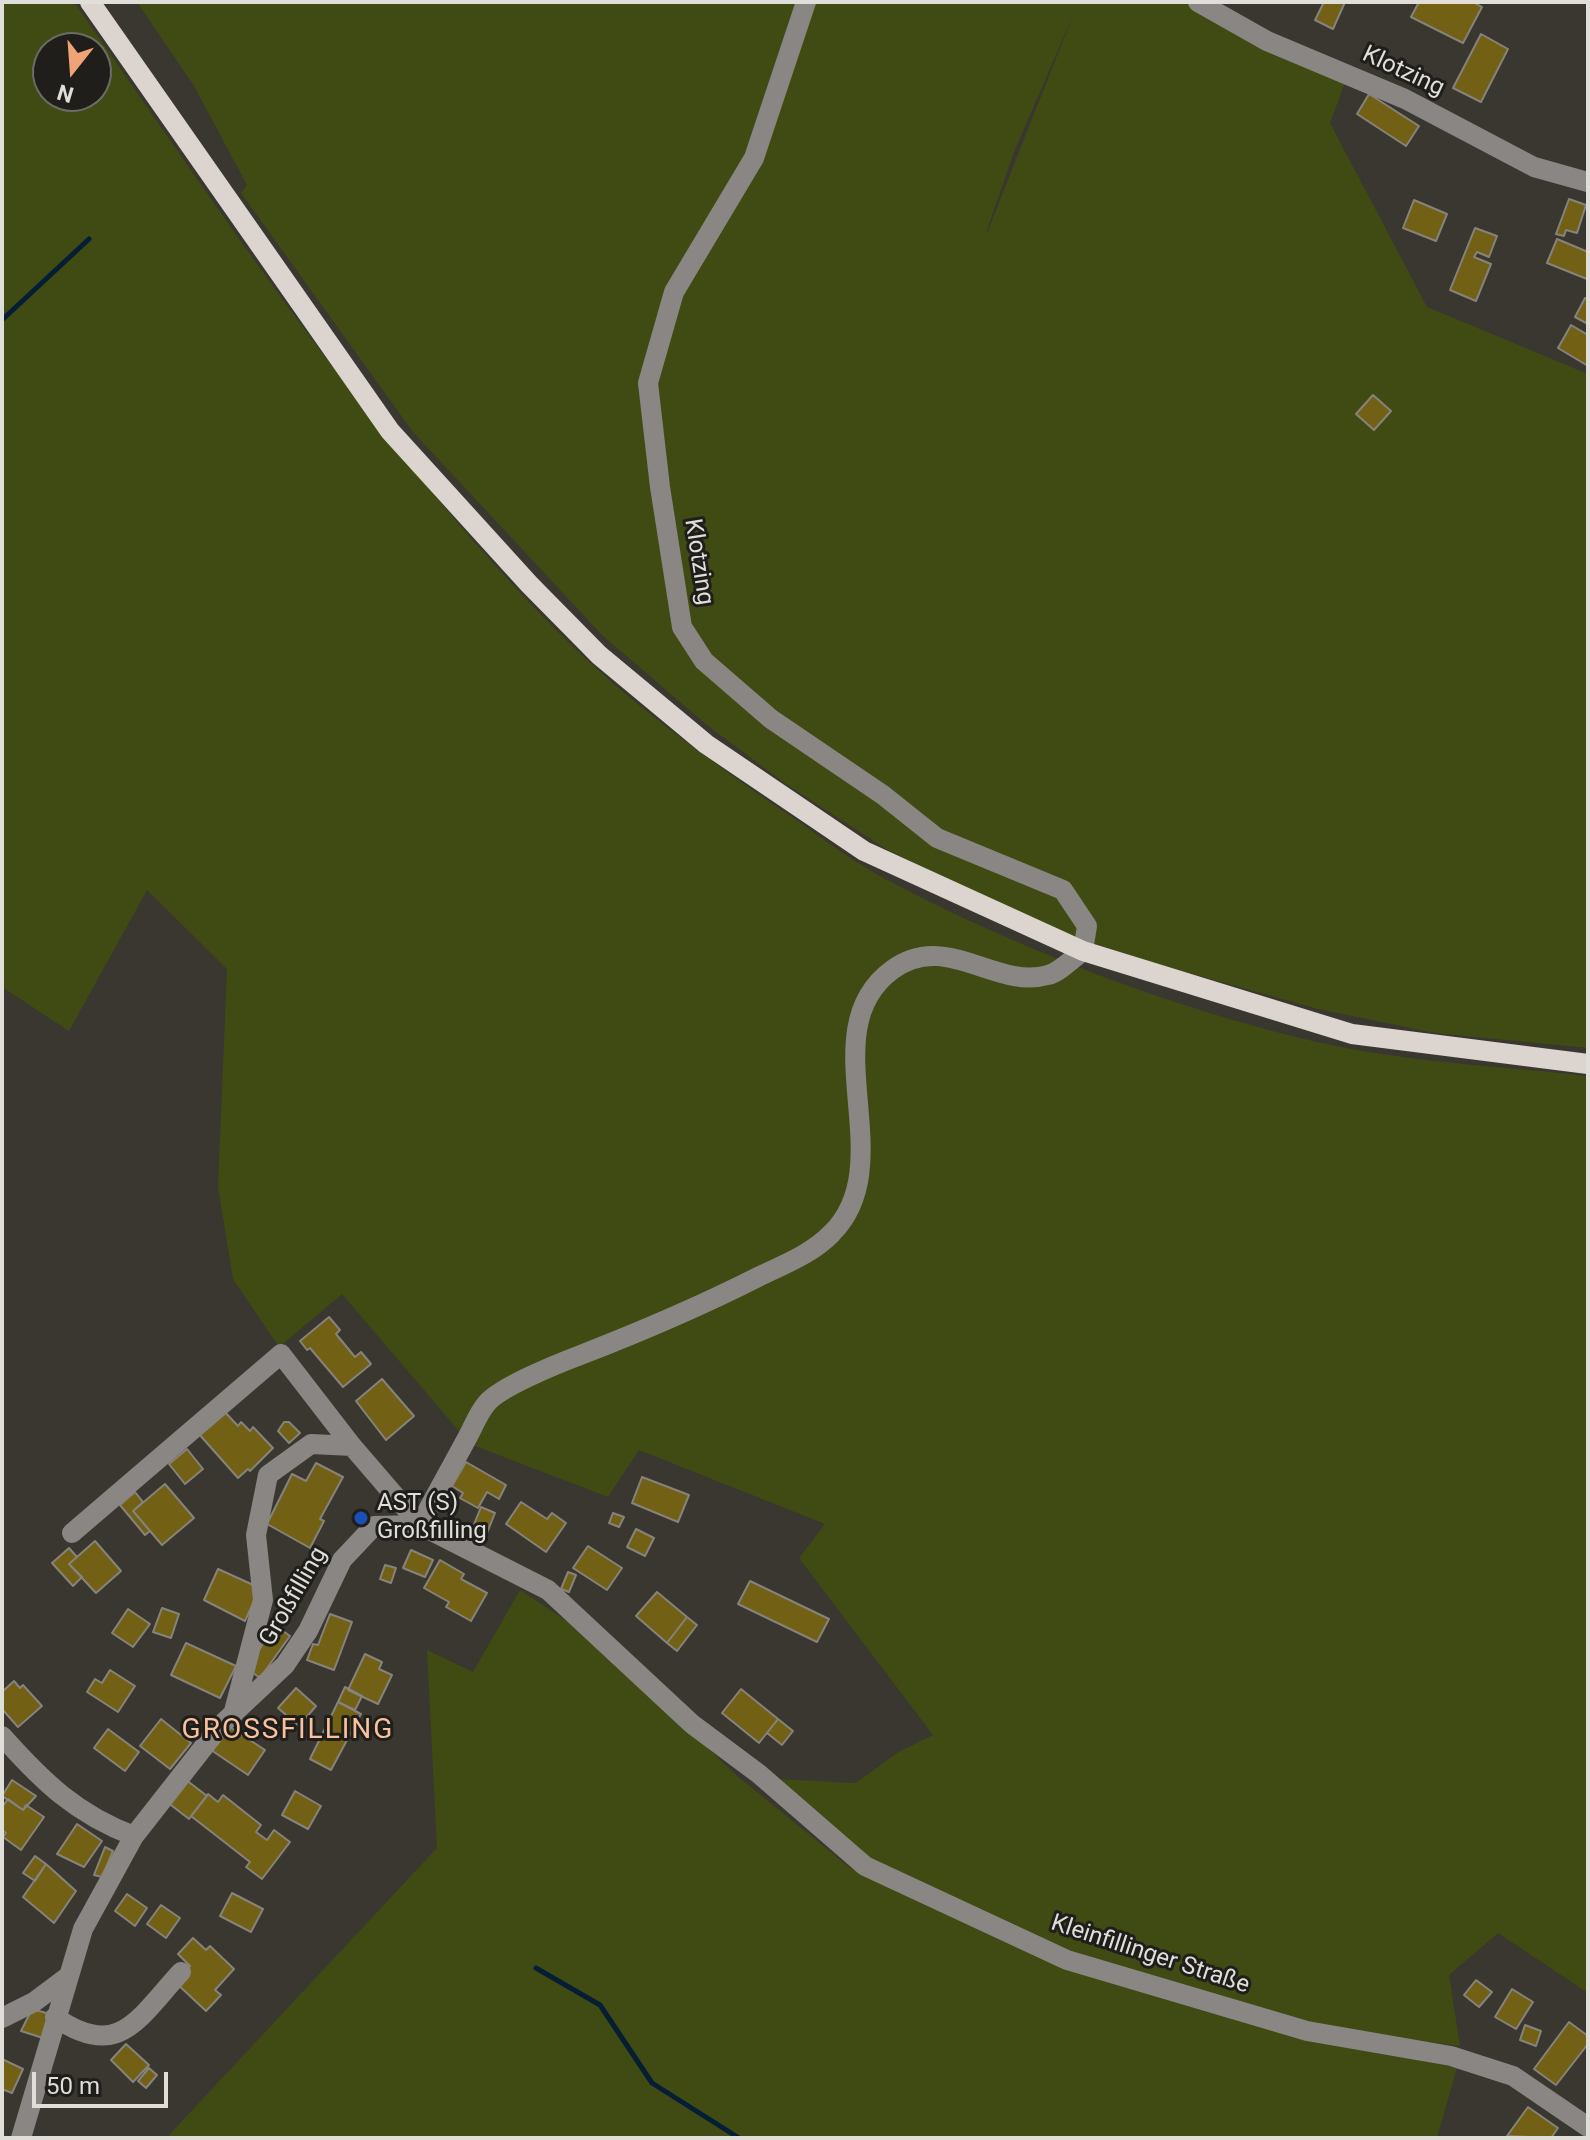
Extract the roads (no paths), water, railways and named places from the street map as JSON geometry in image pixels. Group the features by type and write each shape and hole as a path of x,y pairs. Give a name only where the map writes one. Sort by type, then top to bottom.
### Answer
{"main road":[{"path":"90,2 390,431 529,584 599,655 706,744 864,851 1083,951 1352,1034 1588,1064"}],"street":[{"name":"Klotzing","path":"806,2 754,158 674,292 648,383 660,487 682,627 704,661 771,719 883,795 937,838 1063,890 1087,926 1083,951"},
{"name":"Klotzing","path":"1198,2 1267,41 1405,99 1534,167 1588,182"},
{"path":"420,1525 488,1401 550,1366 702,1305 808,1252 833,1233 852,1208 859,1172 860,1095 854,1030 865,996 889,971 911,957 957,957 1017,976 1050,975 1083,951"},
{"name":"Großfilling","path":"72,1533 281,1354 352,1446 420,1525 548,1590 692,1724"},
{"path":"232,1716 263,1600 256,1535 268,1475 311,1444 352,1446"},
{"name":"Großfilling","path":"21,2138 83,1929 134,1836 232,1716 285,1665 308,1631 342,1560 374,1526 420,1525"},
{"name":"Kleinfillinger Straße","path":"692,1724 759,1774 865,1866 1067,1960 1307,2031 1451,2056 1513,2076 1588,2127"},
{"path":"2,1736 72,1806 105,1825 134,1836"},
{"path":"55,2017 78,2034 104,2036 125,2032 181,1972"},
{"path":"2,2018 34,2002 66,1978"}],"waterway":[{"path":"2,320 89,239"},
{"path":"536,1968 600,2005 652,2083 739,2138"}],"place":[{"name":"AST (S) Großfilling","path":"361,1518"}],"district":[{"name":"GROSSFILLING","path":"288,1731"}]}
